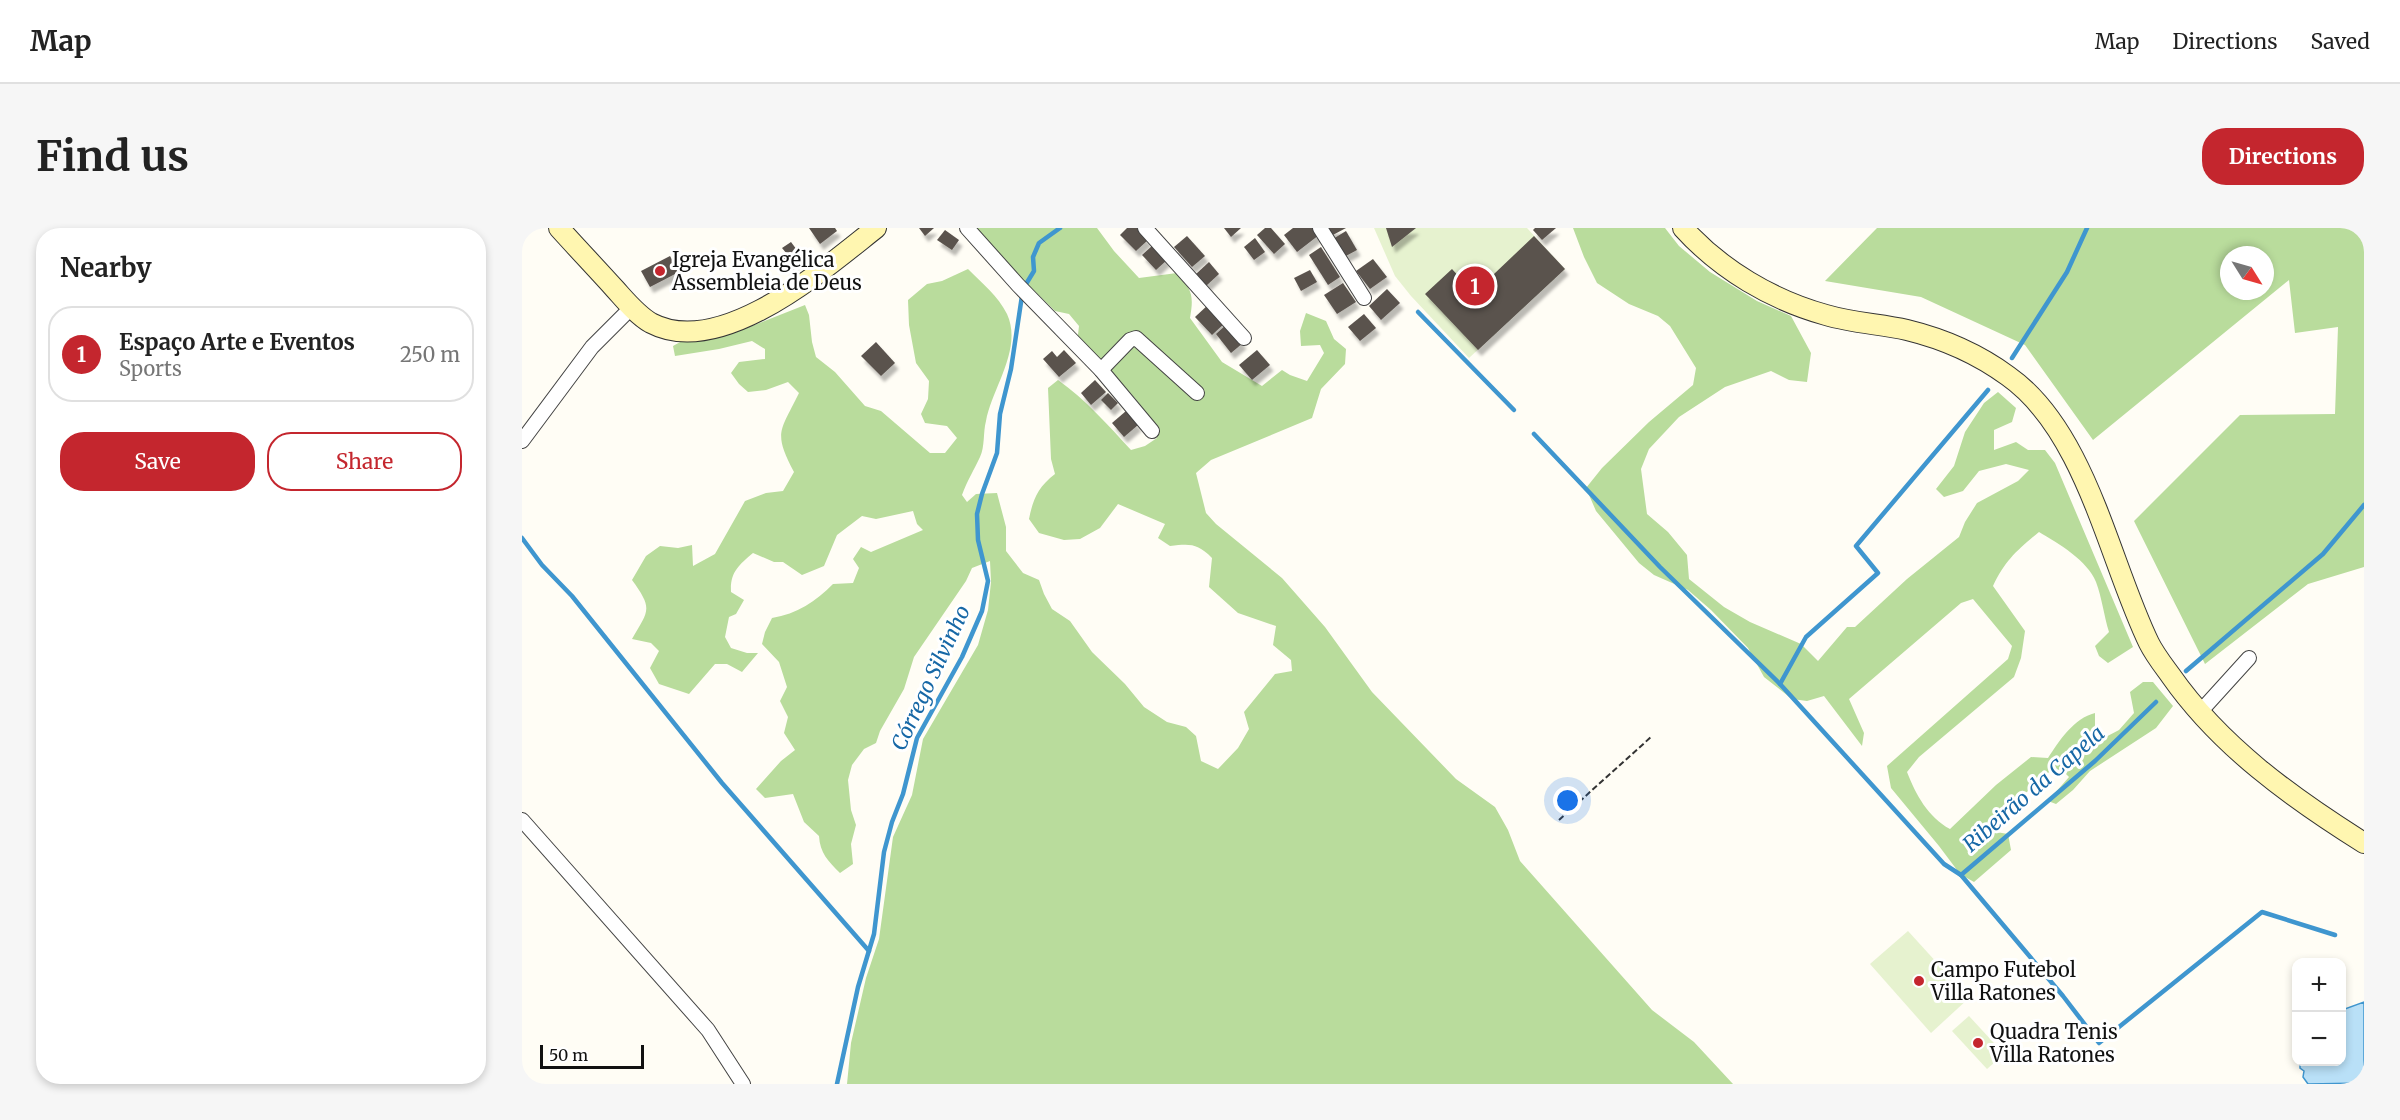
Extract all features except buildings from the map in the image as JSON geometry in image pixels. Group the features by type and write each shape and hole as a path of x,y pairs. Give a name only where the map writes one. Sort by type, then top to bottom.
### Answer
{"main road":[{"path":"559,228 632,307 650,322 666,328 704,331 744,318 795,290 870,230"},
{"path":"1683,228 1710,255 1774,296 1828,316 1933,337 1961,347 2010,376 2040,406 2063,439 2082,474 2150,645 2186,697 2238,752 2315,811 2364,843"}],"street":[{"path":"967,228 1018,285 1101,370 1152,431"},
{"path":"1145,228 1244,338"},
{"path":"1320,228 1364,298"},
{"path":"522,441 592,347 632,307"},
{"path":"1101,370 1130,340 1136,338 1197,393"},
{"path":"2200,712 2249,658"},
{"path":"522,820 708,1030 743,1084"}],"path":[{"path":"1558,820 1651,736"}],"green space":[{"path":"960,228 1097,228 1139,278 1177,273 1191,293 1190,318 1222,362 1262,386 1282,370 1307,381 1324,353 1320,345 1301,346 1300,331 1306,313 1326,321 1334,339 1346,349 1345,364 1321,389 1312,418 1211,460 1196,473 1206,513 1216,524 1282,578 1325,627 1372,692 1456,779 1495,807 1508,830 1520,861 1652,1010 1694,1042 1733,1084 847,1084 851,1043 866,978 879,939 893,837 912,795 923,739 978,645 988,610 991,582 990,561 972,568 966,581 914,657 904,689 880,731 876,743 864,749 852,765 848,780 851,810 856,825 851,844 853,864 840,873 825,856 819,836 804,822 793,794 765,798 756,789 781,761 795,750 784,733 788,717 780,701 787,687 779,662 762,644 772,618 805,606 833,584 853,583 859,568 853,559 861,547 871,552 923,530 917,524 913,511 876,519 862,516 837,535 824,566 802,575 783,562 774,562 753,553 740,565 732,579 731,592 744,600 736,614 729,617 725,637 731,648 747,653 758,653 742,672 727,664 715,664 689,694 659,684 650,668 659,651 651,643 632,639 645,615 646,604 632,580 646,556 660,546 678,548 692,545 693,566 715,554 745,501 766,493 783,491 794,472 783,448 782,432 787,416 799,393 788,382 766,390 748,392 739,384 731,373 739,362 765,359 765,349 752,341 675,356 673,346 682,341 701,341 739,331 805,305 809,315 816,357 835,372 865,406 881,411 930,453 945,453 957,438 947,426 925,423 921,414 928,399 929,381 916,363 909,325 908,300 927,284 942,281 968,269 1003,307 1011,327 1011,341 1005,368 989,408 982,453 962,495 967,502 976,494 997,493 1006,527 1006,551 1023,573 1039,580 1052,609 1070,621 1092,652 1125,684 1144,707 1167,722 1186,727 1196,736 1201,761 1218,769 1238,748 1249,729 1244,712 1275,674 1292,671 1291,660 1273,645 1276,626 1238,613 1209,587 1212,558 1197,547 1170,546 1158,538 1165,524 1118,504 1100,528 1080,539 1064,540 1039,533 1029,519 1040,489 1055,474 1051,459 1048,388 1058,380 1087,404 1131,450 1145,446 1157,438 1152,424 1135,398 1077,343 1079,326 1069,314 1055,311 1020,277 986,253"},
{"path":"1374,228 1527,228 1565,269 1469,358 1395,276"},
{"path":"1573,228 1665,228 1679,246 1710,272 1757,301 1791,316 1811,353 1807,382 1789,380 1771,371 1725,387 1679,417 1649,449 1641,469 1647,514 1668,532 1687,555 1689,579 1724,607 1750,622 1801,644 1818,661 1847,627 1855,627 1907,579 1959,537 1977,503 2018,481 2029,470 2006,464 1979,471 1963,491 1944,497 1936,489 1954,466 1965,432 1984,403 1998,392 2016,408 2012,422 1994,430 1994,450 2016,442 2028,450 2045,450 2055,463 2133,647 2108,663 2099,656 2095,646 2109,632 2098,588 2092,574 2072,553 2047,536 2039,532 2031,538 2007,563 1993,586 2025,631 2021,658 2014,677 1919,757 1907,772 1914,789 1935,818 1950,829 1996,785 2031,757 2048,758 2068,731 2087,716 2095,713 2095,726 2100,740 2119,730 2134,713 2130,692 2143,682 2153,682 2173,706 2156,728 2090,771 2056,804 2048,801 2069,777 2061,769 2047,773 1994,823 1996,832 2008,834 2011,850 1974,882 1960,874 1891,788 1887,766 2008,659 2012,646 1973,599 1961,603 1849,699 1864,733 1862,746 1824,696 1807,701 1792,699 1764,677 1748,648 1711,610 1688,590 1654,575 1639,563 1596,511 1586,488 1602,468 1649,422 1693,385 1696,368 1670,326 1658,316 1629,304 1597,283"},
{"path":"1877,228 2364,228 2364,567 2308,584 2205,664 2134,521 2240,415 2335,414 2338,327 2295,333 2289,280 2274,292 2274,246 2220,246 2220,300 2264,300 2093,440 2025,345 1921,297 1825,281"},
{"name":"Campo Futebol Villa Ratones","path":"1908,931 1969,998 1931,1033 1870,964"},
{"name":"Quadra Tenis Villa Ratones","path":"1969,1016 2004,1054 1987,1069 1952,1031"}],"water":[{"path":"2364,1002 2364,1083 2308,1084 2300,1066 2346,1066 2346,1009"}],"waterway":[{"name":"Córrego Silvinho","path":"837,1084 858,987 874,934 884,852 903,794 917,738 962,657 982,611 988,581 978,540 977,514 997,453 1000,414 1011,369 1023,289 1034,271 1033,257 1039,243 1060,228"},
{"name":"Ribeirão da Capela","path":"2012,358 2067,272 2087,228"},
{"path":"1418,312 1514,410"},
{"name":"Ribeirão da Capela","path":"1780,684 1806,637 1878,573 1856,546 1988,390"},
{"path":"1534,434 1660,567 1780,684 1944,864 1961,875"},
{"name":"Ribeirão da Capela","path":"2186,671 2323,554 2364,505"},
{"path":"522,538 542,565 572,596 722,783 869,951"},
{"name":"Ribeirão da Capela","path":"2156,702 2095,761 1961,875 2063,996 2099,1043 2262,912 2335,935"}],"place":[{"name":"Igreja Evangélica Assembleia de Deus","path":"660,271"},
{"name":"Espaço Arte e Eventos","path":"1475,286"},
{"name":"Campo Futebol Villa Ratones","path":"1919,981"},
{"name":"Quadra Tenis Villa Ratones","path":"1978,1043"}]}
